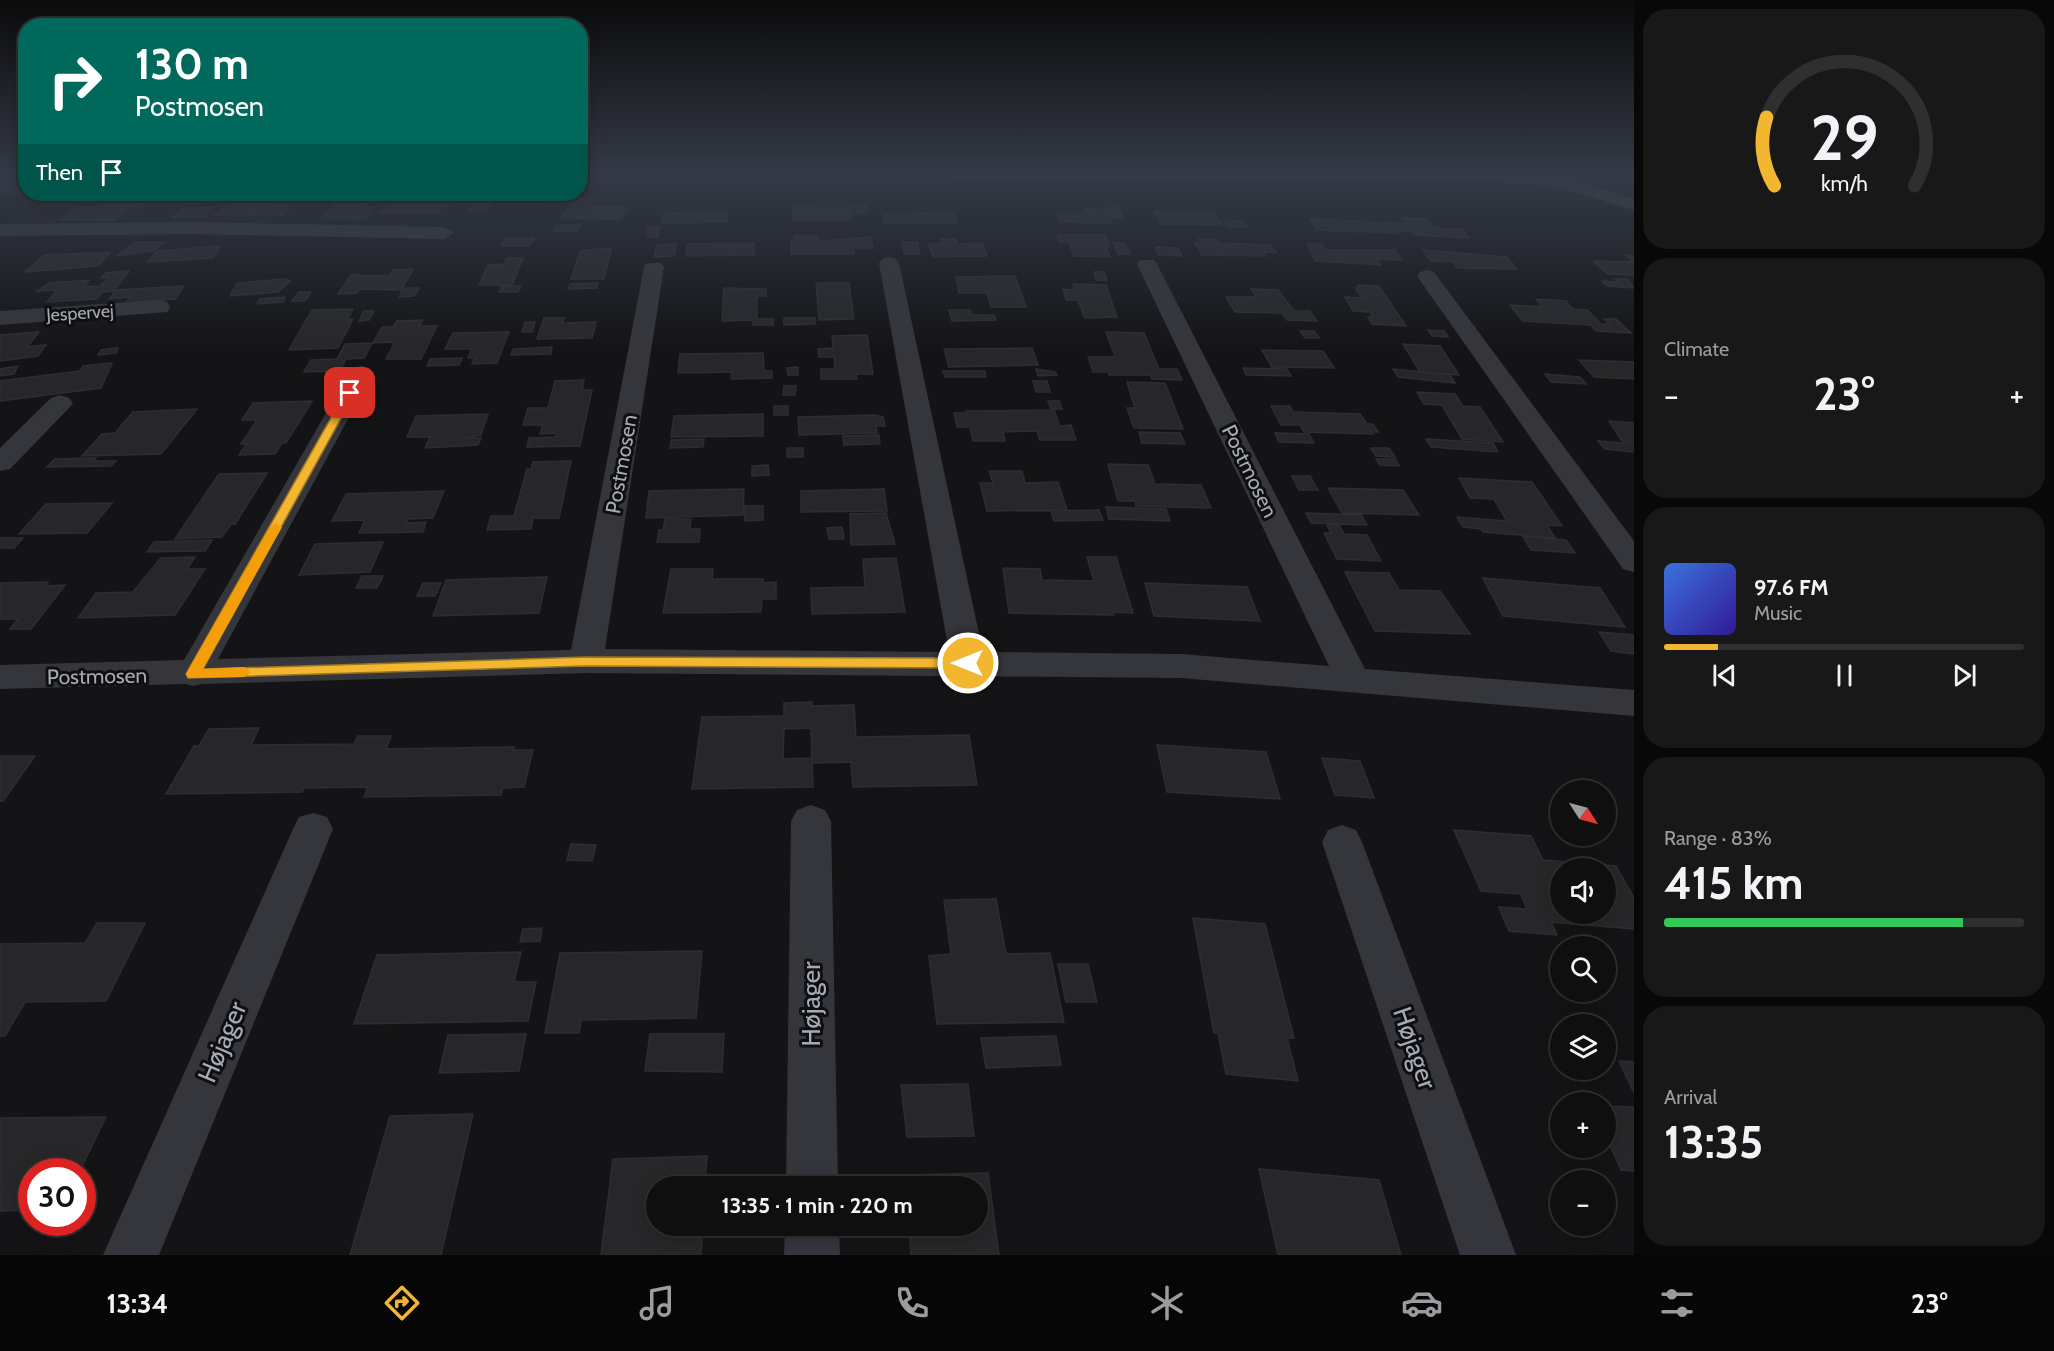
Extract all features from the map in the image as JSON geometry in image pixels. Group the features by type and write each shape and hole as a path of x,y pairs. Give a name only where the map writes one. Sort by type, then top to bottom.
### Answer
{"street":[{"path":"422,233 444,233"},
{"path":"889,263 968,663"},
{"name":"Postmosen","path":"1147,264 1353,679"},
{"name":"Postmosen","path":"586,662 654,267"},
{"path":"1427,276 1634,562"},
{"name":"Jespervej","path":"0,318 159,307"},
{"path":"193,674 362,373"},
{"path":"0,464 60,403"},
{"name":"Postmosen","path":"0,677 193,674 586,662 1181,666 1634,703"},
{"name":"Højager","path":"811,821 812,1176"},
{"name":"Højager","path":"131,1255 313,829"},
{"name":"Højager","path":"1342,842 1488,1255"},
{"path":"812,1236 812,1255"}],"building":[{"path":"647,233 659,233 658,237 647,237"},
{"path":"1412,233 1465,233 1469,238 1414,235"},
{"path":"1057,235 1105,235 1110,247 1106,247 1110,257 1074,256 1069,242 1059,242"},
{"path":"794,236 818,236 818,241 871,237 873,248 853,248 854,254 791,254 791,241 794,241"},
{"path":"506,238 534,238 529,246 501,246"},
{"path":"941,239 956,239 958,244 982,243 987,256 933,257 929,244 942,244"},
{"path":"1199,239 1216,239 1219,243 1270,245 1276,252 1264,252 1267,256 1202,255 1195,243 1202,243"},
{"path":"135,242 165,242 153,251 116,256"},
{"path":"902,242 917,242 920,254 904,254"},
{"path":"754,243 754,255 686,256 688,244"},
{"path":"1113,243 1125,243 1130,254 1118,254"},
{"path":"676,244 674,256 654,257 657,245"},
{"path":"1307,244 1322,244 1326,250 1395,250 1402,260 1377,259 1381,265 1315,261"},
{"path":"220,246 213,258 148,262 157,251"},
{"path":"1155,247 1178,248 1182,256 1158,255"},
{"path":"609,248 611,250 604,279 571,279 580,251"},
{"path":"1423,250 1507,257 1517,269 1458,268 1453,262 1431,261"},
{"path":"111,252 98,266 25,272 44,255"},
{"path":"1626,255 1634,256 1634,275 1608,274 1593,261 1633,262"},
{"path":"507,258 523,258 512,285 479,285 488,265 504,264"},
{"path":"413,269 401,290 360,289 357,293 338,294 351,275 389,276 393,270"},
{"path":"129,271 114,291 102,292 97,299 47,302 57,290 37,291 49,283 89,280 84,287 104,286 101,285 109,277 101,278 105,273"},
{"path":"1094,272 1104,272 1107,280 1096,280"},
{"path":"1015,276 1026,307 991,307 987,293 959,293 956,277"},
{"path":"284,279 290,281 278,292 230,296 237,283"},
{"path":"1614,279 1628,279 1634,288 1607,286 1602,281 1618,282"},
{"path":"598,283 597,288 568,289 570,284"},
{"path":"816,283 849,283 854,319 819,320"},
{"path":"1073,284 1106,285 1117,317 1085,318 1078,300 1066,300 1063,289 1075,290"},
{"path":"1358,285 1379,286 1406,326 1372,324 1368,317 1373,317 1370,312 1353,311 1345,297 1362,298 1355,288 1360,288"},
{"path":"184,286 175,299 126,303 130,297 109,299 116,290"},
{"path":"502,286 521,286 518,292 499,292"},
{"path":"404,288 419,288 414,296 399,297"},
{"path":"724,288 766,289 766,296 757,296 757,319 773,319 773,325 753,325 753,320 722,321"},
{"path":"1251,289 1278,290 1294,311 1310,311 1317,321 1287,320 1282,313 1235,312 1226,297 1256,297"},
{"path":"299,292 311,292 305,301 292,301"},
{"path":"285,297 283,302 257,304 260,299"},
{"path":"1536,299 1566,301 1573,309 1587,310 1601,324 1610,325 1604,319 1616,319 1631,333 1596,331 1591,325 1523,321 1510,305 1542,307"},
{"path":"353,309 347,320 353,319 338,348 289,350 312,310"},
{"path":"949,310 970,310 972,315 994,315 996,320 952,321"},
{"path":"364,311 374,311 369,320 359,321"},
{"path":"544,318 564,318 562,323 596,322 592,338 537,339"},
{"path":"784,318 815,318 815,324 784,325"},
{"path":"423,320 419,326 437,326 421,359 386,359 395,342 373,343 382,327 393,327 397,321"},
{"path":"525,322 535,322 532,332 522,332"},
{"path":"1428,330 1444,331 1448,337 1432,336"},
{"path":"1300,331 1314,331 1319,338 1305,338"},
{"path":"39,332 27,347 46,345 38,356 0,361 0,335"},
{"path":"509,332 497,363 472,364 475,358 468,358 471,349 445,349 453,333"},
{"path":"1106,332 1144,333 1159,369 1177,369 1182,380 1152,379 1151,375 1109,375 1108,372 1093,372 1088,357 1115,357"},
{"path":"867,335 873,374 856,374 857,379 821,379 821,369 835,369 834,357 819,357 818,349 833,348 832,336"},
{"path":"372,343 364,358 346,359 339,371 304,372 311,360 337,359 345,344"},
{"path":"1403,344 1440,346 1459,375 1420,372"},
{"path":"552,347 551,354 511,355 513,349"},
{"path":"118,348 116,353 98,355 101,350"},
{"path":"1032,348 1038,365 949,367 944,349"},
{"path":"1262,350 1323,351 1334,368 1272,367"},
{"path":"763,353 764,371 772,371 772,378 731,379 732,372 678,373 680,354"},
{"path":"462,358 459,365 427,366 430,359"},
{"path":"1579,360 1634,362 1634,379 1594,377"},
{"path":"112,363 101,388 0,401 0,381 80,371 83,366"},
{"path":"18,366 14,374 0,376 0,369"},
{"path":"798,367 798,375 788,375 787,368"},
{"path":"1243,368 1287,369 1291,376 1246,375"},
{"path":"1036,369 1055,372 1057,375 1038,376"},
{"path":"1393,369 1450,375 1455,383 1398,377"},
{"path":"943,371 985,371 986,377 945,377"},
{"path":"1545,374 1580,377 1586,384 1551,382"},
{"path":"584,380 582,390 592,390 580,446 527,447 529,438 556,437 556,433 540,434 543,425 523,425 528,408 548,408 555,381"},
{"path":"1033,381 1047,381 1050,392 1036,392"},
{"path":"1127,382 1165,383 1183,429 1134,428 1127,408 1135,408"},
{"path":"784,386 796,386 795,395 783,395"},
{"path":"1417,392 1455,394 1463,406 1480,407 1503,442 1462,439 1442,405 1424,404"},
{"path":"312,401 286,443 282,443 275,454 239,455 247,444 241,444 257,420 242,420 253,403"},
{"path":"1048,401 1059,401 1062,409 1051,409"},
{"path":"774,406 788,406 788,415 774,415"},
{"path":"1271,406 1290,406 1293,412 1360,414 1367,424 1373,424 1378,432 1371,432 1373,434 1304,432 1300,425 1281,425"},
{"path":"197,409 161,454 82,456 102,434 115,433 133,412"},
{"path":"1054,410 1060,426 1071,425 1076,440 1040,440 1037,431 1003,432 1005,441 973,441 970,427 957,427 954,413 966,413 966,411"},
{"path":"488,414 481,435 465,438 481,438 478,445 425,448 430,437 407,437 416,416"},
{"path":"763,414 763,436 671,437 674,416"},
{"path":"874,415 883,417 885,426 876,426 877,433 799,435 798,417"},
{"path":"1609,421 1634,423 1634,442 1622,441"},
{"path":"1139,432 1180,433 1185,444 1142,443"},
{"path":"1275,433 1309,434 1314,443 1279,442"},
{"path":"879,435 880,444 844,445 843,436"},
{"path":"704,439 703,447 670,448 671,440"},
{"path":"1426,439 1493,443 1498,452 1431,447"},
{"path":"1598,441 1634,444 1634,452 1605,449"},
{"path":"787,448 803,448 803,457 787,457"},
{"path":"1371,448 1389,448 1395,457 1376,456"},
{"path":"96,458 93,461 116,461 111,466 47,467 55,459"},
{"path":"1376,459 1395,459 1399,466 1380,465"},
{"path":"571,461 559,518 533,518 531,529 487,530 491,516 514,516 527,469 531,469 533,462"},
{"path":"1108,464 1148,465 1155,484 1201,485 1211,508 1136,506 1135,501 1118,501"},
{"path":"768,465 769,475 752,476 752,466"},
{"path":"989,471 1022,471 1025,483 1058,482 1067,510 987,511 980,483 993,483"},
{"path":"267,473 235,524 231,524 222,537 175,539 219,474"},
{"path":"1292,476 1310,476 1318,490 1299,490"},
{"path":"1459,478 1532,482 1562,526 1547,525 1555,538 1483,532 1481,529 1463,527 1457,517 1507,521 1494,499 1470,498"},
{"path":"1328,488 1403,490 1419,515 1342,513"},
{"path":"744,489 743,515 646,518 649,491"},
{"path":"884,489 887,511 801,512 801,491"},
{"path":"444,491 433,518 408,519 406,523 426,522 423,532 359,533 365,520 332,521 346,494"},
{"path":"112,503 87,533 19,534 46,504"},
{"path":"744,506 763,506 763,520 745,521"},
{"path":"1106,507 1166,509 1170,521 1109,519"},
{"path":"1099,510 1103,520 1054,521 1051,511"},
{"path":"886,513 895,544 851,545 850,514"},
{"path":"1306,513 1361,515 1367,525 1311,523"},
{"path":"665,519 691,519 690,529 700,529 699,542 657,542 659,530 663,530"},
{"path":"1327,525 1339,525 1344,534 1367,535 1381,561 1337,559 1324,533 1331,533"},
{"path":"842,527 844,539 829,539 827,528"},
{"path":"1523,536 1566,540 1575,553 1531,550"},
{"path":"0,538 23,538 14,548 0,548"},
{"path":"212,540 205,551 147,552 154,542"},
{"path":"383,542 370,572 299,575 315,544"},
{"path":"195,557 187,569 205,569 175,615 78,618 96,593 133,592 161,558"},
{"path":"1087,557 1116,557 1133,613 1113,612 1114,615 1009,613 1003,568 1040,569 1042,580 1094,581"},
{"path":"896,558 905,612 812,614 811,588 865,587 863,559"},
{"path":"671,569 713,569 712,579 763,579 763,583 776,582 776,599 762,599 761,612 663,613"},
{"path":"1345,572 1389,573 1399,590 1440,591 1470,634 1375,631"},
{"path":"362,576 383,576 377,588 356,588"},
{"path":"547,577 539,613 433,616 446,580"},
{"path":"1483,578 1600,588 1625,627 1503,616"},
{"path":"48,582 45,586 65,585 31,629 10,629 18,619 0,619 0,583"},
{"path":"423,583 441,583 435,596 417,596"},
{"path":"1145,583 1247,587 1260,621 1154,616"},
{"path":"1599,632 1634,635 1634,654 1611,651"},
{"path":"812,702 812,706 854,705 856,737 969,735 977,785 853,787 851,762 812,763 813,787 692,789 702,717 784,716 784,703","holes":["811,728 812,758 783,759 784,729"]},
{"path":"259,728 251,745 354,744 358,736 391,736 386,749 514,747 513,750 533,750 524,787 503,788 501,795 364,797 368,787 304,788 302,792 166,794 194,746 199,746 209,729"},
{"path":"1157,745 1266,752 1280,799 1167,792"},
{"path":"0,756 35,756 3,801 0,801"},
{"path":"1322,758 1360,761 1374,798 1335,795"},
{"path":"1454,830 1531,836 1543,860 1550,861 1550,924 1557,935 1509,931 1499,907 1527,909 1521,894 1481,891"},
{"path":"571,844 596,845 592,861 567,860"},
{"path":"1616,866 1634,898 1634,929 1575,924 1616,924"},
{"path":"996,899 1006,954 1050,953 1064,1022 937,1024 929,956 951,954 944,900"},
{"path":"1193,918 1265,924 1294,1038 1287,1038 1298,1081 1226,1074 1218,1033 1214,1033"},
{"path":"97,923 145,923 106,1001 25,1002 5,1036 0,1036 0,944 85,943"},
{"path":"542,928 540,941 520,942 523,929"},
{"path":"702,951 696,1018 581,1020 579,1033 545,1033 560,953"},
{"path":"521,952 514,982 536,982 528,1021 354,1024 377,955"},
{"path":"1058,964 1088,964 1097,1002 1066,1002"},
{"path":"526,1034 519,1071 439,1073 448,1035"},
{"path":"650,1034 724,1034 722,1072 645,1071"},
{"path":"1056,1036 1061,1065 986,1068 981,1038"},
{"path":"1619,1061 1634,1062 1634,1093"},
{"path":"968,1084 974,1136 907,1137 901,1085"},
{"path":"1616,1106 1634,1107 1634,1171 1621,1170 1616,1158"},
{"path":"473,1114 441,1255 350,1255 390,1116"},
{"path":"106,1117 86,1158 18,1158 18,1210 0,1211 0,1118"},
{"path":"707,1156 706,1176 646,1176 646,1236 702,1236 701,1255 601,1255 613,1159"},
{"path":"1259,1169 1379,1180 1401,1255 1278,1255"},
{"path":"988,1173 999,1255 911,1255 910,1236 988,1236 988,1176 905,1175"}],"slow traffic":[{"path":"244,672 193,674 276,527"}],"route":[{"path":"350,393 193,674 586,662 968,663"}]}
